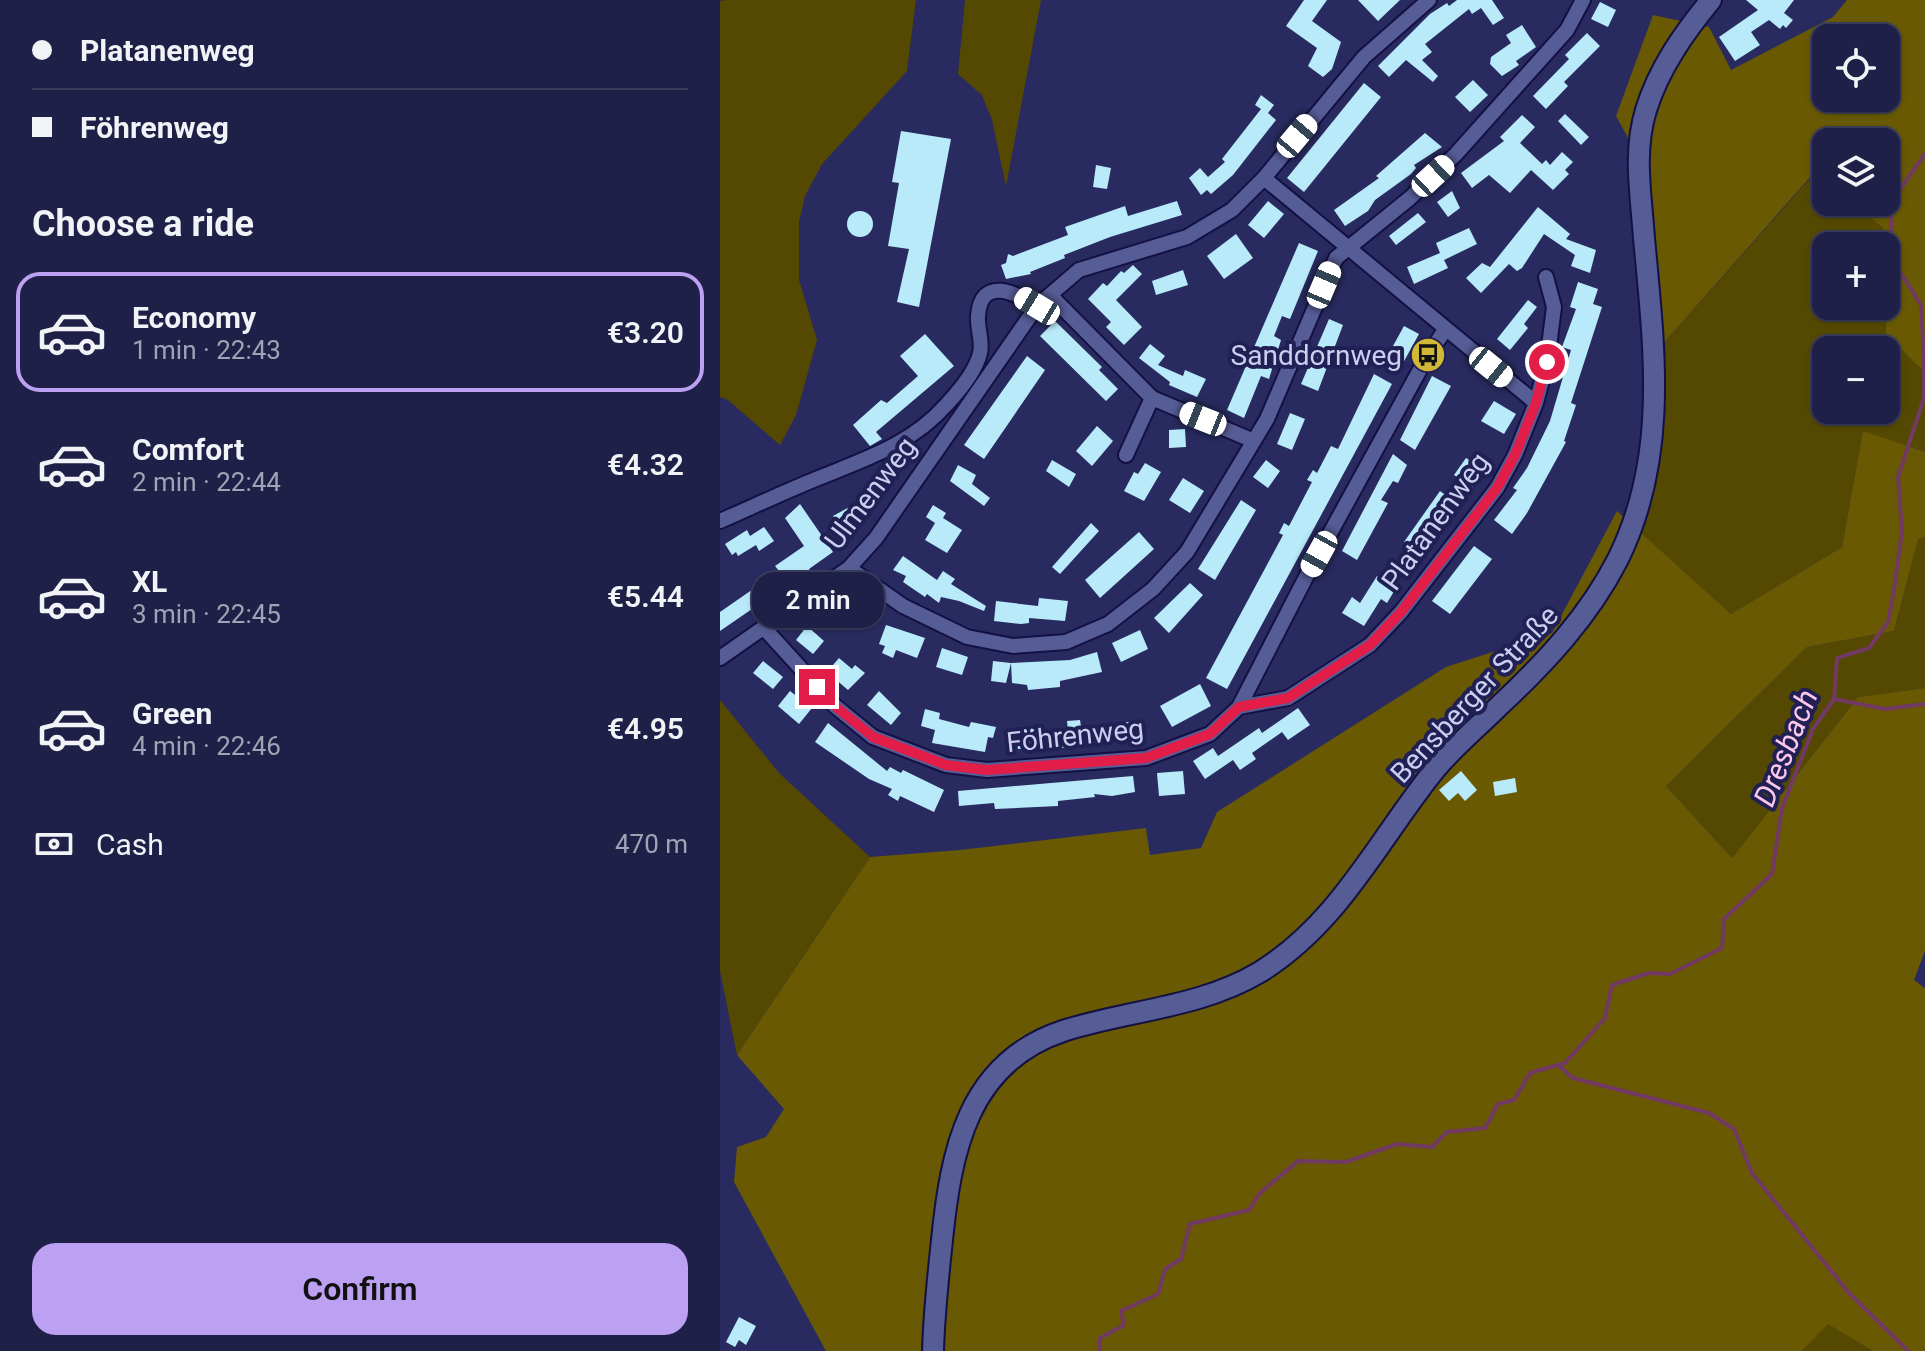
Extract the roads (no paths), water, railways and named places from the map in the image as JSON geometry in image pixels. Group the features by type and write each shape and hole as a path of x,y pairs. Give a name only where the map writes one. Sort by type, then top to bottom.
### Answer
{"main road":[{"name":"Bensberger Straße","path":"933,1351 935,1300 952,1164 967,1115 1004,1066 1060,1032 1177,1005 1232,986 1256,974 1306,939 1359,878 1436,769 1558,648 1603,587 1631,524 1654,437 1654,354 1637,154 1645,111 1662,69 1686,30 1711,0"}],"street":[{"name":"Ulmenweg","path":"720,658 849,568 876,538 1037,306 1079,270 1202,230 1232,210 1264,178 1364,57 1429,0"},
{"path":"849,568 903,606 967,637 1013,646 1066,642 1108,624 1153,589 1187,552 1267,419 1336,258 1410,198 1456,154 1567,30 1583,0"},
{"path":"1264,178 1536,403"},
{"name":"Platanenweg","path":"1239,707 1288,698 1370,645 1401,612 1497,488 1515,455 1536,403 1547,362 1554,307 1546,277"},
{"path":"720,521 875,458 919,431 968,378 981,353 978,315 981,302 989,293 1000,289 1014,292 1037,306"},
{"path":"1050,295 1152,398 1254,441"},
{"name":"Föhrenweg","path":"764,628 835,706 873,737 946,765 987,770 1146,758 1210,734 1239,707 1327,539 1428,355 1445,330"},
{"path":"1126,455 1152,398"}],"waterway":[{"name":"Dresbach","path":"1100,1351 1100,1338 1124,1325 1121,1311 1158,1294 1165,1269 1181,1259 1190,1224 1249,1210 1260,1193 1298,1161 1346,1162 1397,1144 1432,1147 1447,1132 1485,1128 1498,1104 1514,1100 1530,1073 1565,1063 1605,1018 1612,985 1649,973 1670,974 1722,948 1724,919 1772,874 1782,808 1813,729 1834,699 1837,658 1869,648 1888,622 1902,531 1898,477 1924,398 1921,305 1892,259 1891,214 1896,195 1925,154"},
{"path":"1834,699 1885,709 1925,704"},
{"path":"1559,1066 1573,1078 1709,1113 1734,1129 1752,1173 1849,1293 1908,1351"}],"place":[{"name":"Sanddornweg","path":"1428,355"}]}
